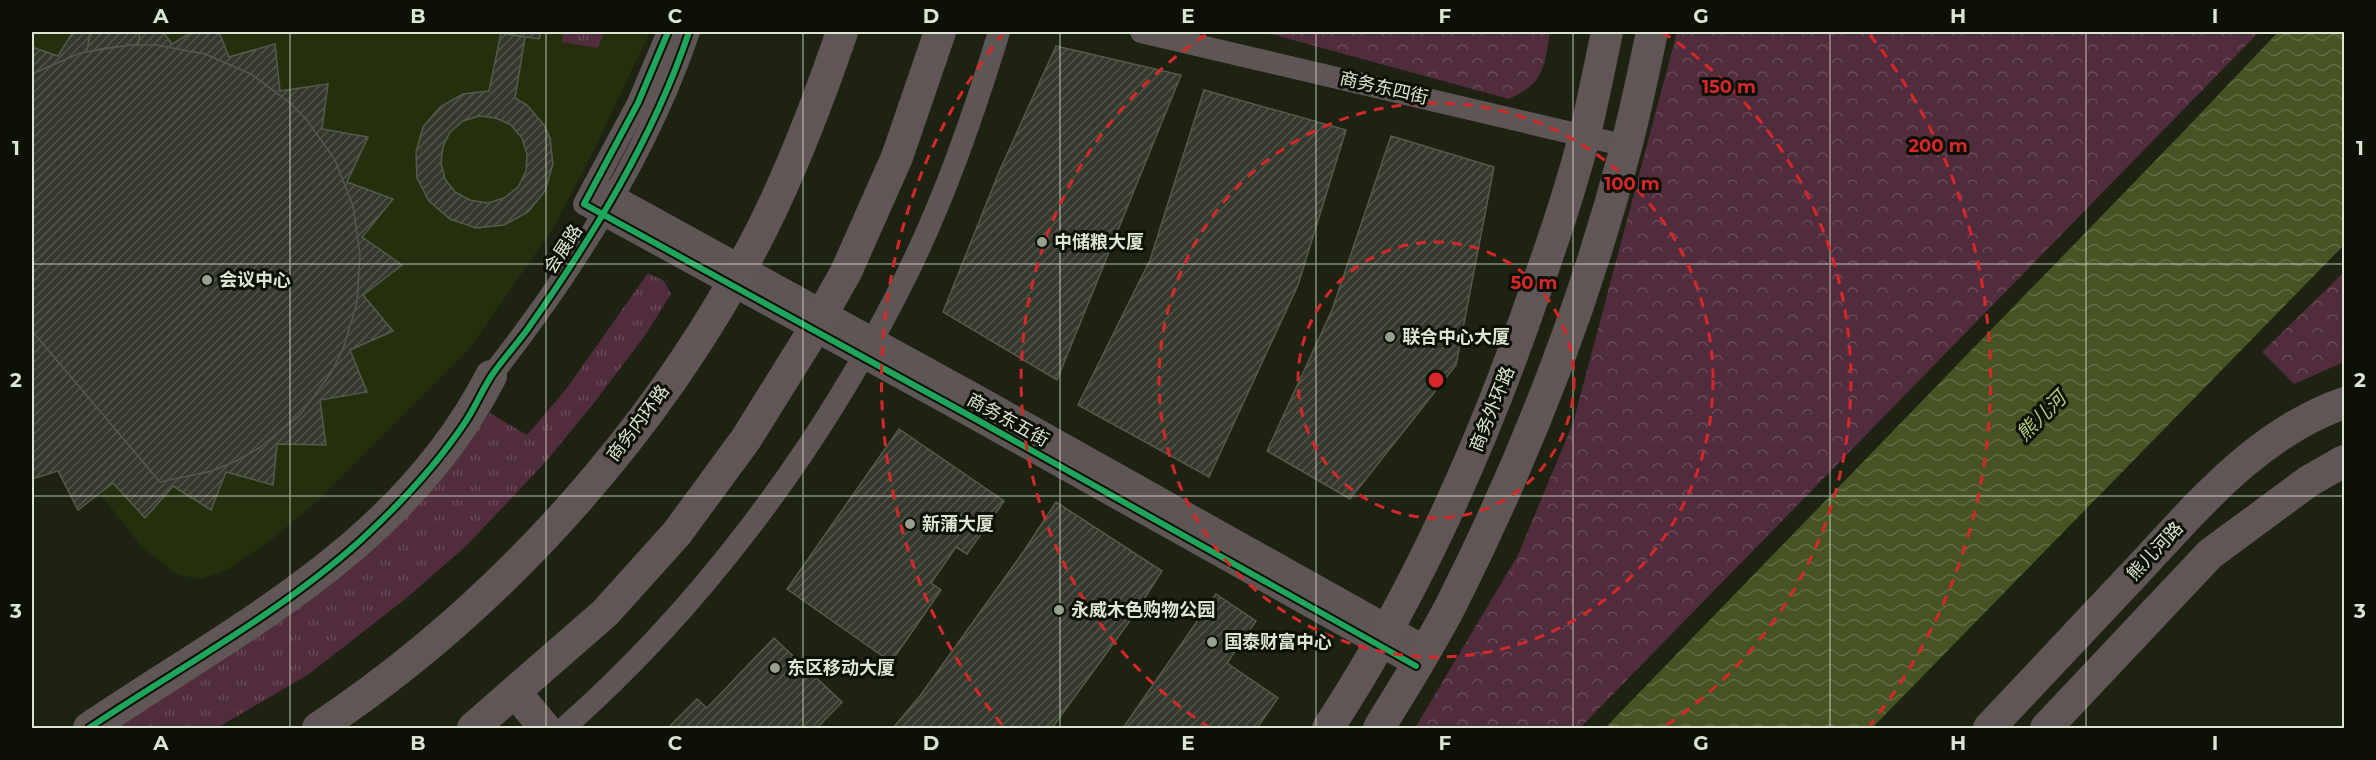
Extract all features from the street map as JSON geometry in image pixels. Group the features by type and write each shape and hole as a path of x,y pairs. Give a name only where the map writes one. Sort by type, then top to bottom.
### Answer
{"street":[{"name":"会展路","path":"491,376 526,332 582,249 598,200 668,32"},
{"name":"会展路","path":"598,200 657,111 689,32"},
{"name":"商务内环路","path":"318,729 384,681 462,616 528,554 586,491 642,421 694,344 762,230 805,133 842,32"},
{"path":"473,729 504,708 605,613 677,533 746,439 846,272 897,157 940,32"},
{"path":"564,729 677,614 755,521 821,424 896,298 949,178 999,32"},
{"name":"商务东四街","path":"1141,32 1627,146"},
{"name":"商务外环路","path":"1328,729 1383,635 1435,538 1483,433 1536,290 1584,135 1607,32"},
{"path":"1379,729 1421,657 1479,547 1527,438 1578,303 1627,146 1652,32"},
{"name":"商务东五街","path":"598,200 867,347 1421,657"},
{"path":"89,729 249,625 306,585 360,541 440,459 466,421 491,376"},
{"name":"熊儿河路","path":"1989,729 2226,476 2272,440 2344,403"},
{"path":"2046,729 2210,554 2309,481 2344,461"},
{"path":"504,708 523,729"},
{"path":"504,708 545,729"}],"shaded area":[{"path":"32,32 650,32 593,152 554,227 469,349 315,503 271,540 225,571 201,579 178,575 142,547 90,481 32,401"}],"green space":[{"path":"563,32 604,32 598,48 562,42"},
{"path":"1264,32 1550,32 1541,73 1530,87 1509,99"},
{"path":"1677,32 2259,32 1580,728 1415,728 1518,555 1573,423"},
{"path":"2344,272 2344,362 2294,384 2262,352"},
{"path":"648,273 664,281 671,294 646,334 549,458 464,548 404,600 309,674 217,728 109,728 446,468 490,413 527,435 567,388"}],"water":[{"name":"熊儿河","path":"2278,32 2344,32 2344,245 1872,728 1605,728 2182,133"}],"building":[{"name":"会议中心","path":"73,32 99,32 111,41 122,32 163,32 172,44 192,32 219,32 229,57 275,44 280,91 328,84 322,129 368,137 347,182 393,199 362,237 402,265 363,295 393,331 350,350 367,392 320,400 326,445 277,444 273,485 226,472 211,510 173,486 145,518 113,483 78,510 58,471 32,479 32,47 58,56"},
{"path":"90,32 140,32 138,45 87,52"},
{"path":"493,32 541,32 539,39"},
{"path":"501,33 525,37 515,98 527,105 544,125 550,138 553,164 545,191 528,212 504,225 476,228 450,219 429,201 417,178 416,152 423,127 440,107 463,94 489,91","holes":["479,116 496,118 511,125 522,138 527,154 526,171 518,187 504,198 488,203 470,200 455,192 445,179 441,163 443,147 450,132 463,121"]},
{"name":"会议中心","path":"130,45 156,45 205,54 251,74 290,103 307,120 335,160 353,206 360,254 357,303 343,349 331,373 300,415 259,448 236,461 212,471 160,482 32,331 32,74 80,53"},
{"name":"中储粮大厦","path":"1056,46 1181,75 1057,380 943,312 999,172"},
{"path":"1204,90 1346,130 1298,285 1209,477 1078,405 1150,260"},
{"name":"联合中心大厦","path":"1391,136 1494,167 1456,365 1350,499 1267,451 1332,310"},
{"name":"新蒲大厦","path":"899,429 1004,501 967,554 956,547 931,583 941,590 891,662 787,589"},
{"name":"永威木色购物公园","path":"1056,502 1162,571 1129,622 1052,728 893,728 920,696 1024,551"},
{"name":"国泰财富中心","path":"1216,594 1256,621 1227,663 1278,698 1257,728 1123,728"},
{"name":"东区移动大厦","path":"774,638 842,702 817,728 668,728 697,699 707,708"}],"cycle path":[{"path":"668,32 638,103 584,204 972,417 1416,666"},
{"path":"89,728 263,616 330,567 403,499 429,470 453,440 472,412 492,375 527,330 575,260 619,187 658,111 689,32"}],"place":[{"name":"中储粮大厦","path":"1042,242"},
{"name":"会议中心","path":"207,280"},
{"name":"联合中心大厦","path":"1390,337"},
{"name":"新蒲大厦","path":"910,524"},
{"name":"永威木色购物公园","path":"1059,610"},
{"name":"国泰财富中心","path":"1212,642"},
{"name":"东区移动大厦","path":"775,668"}]}
